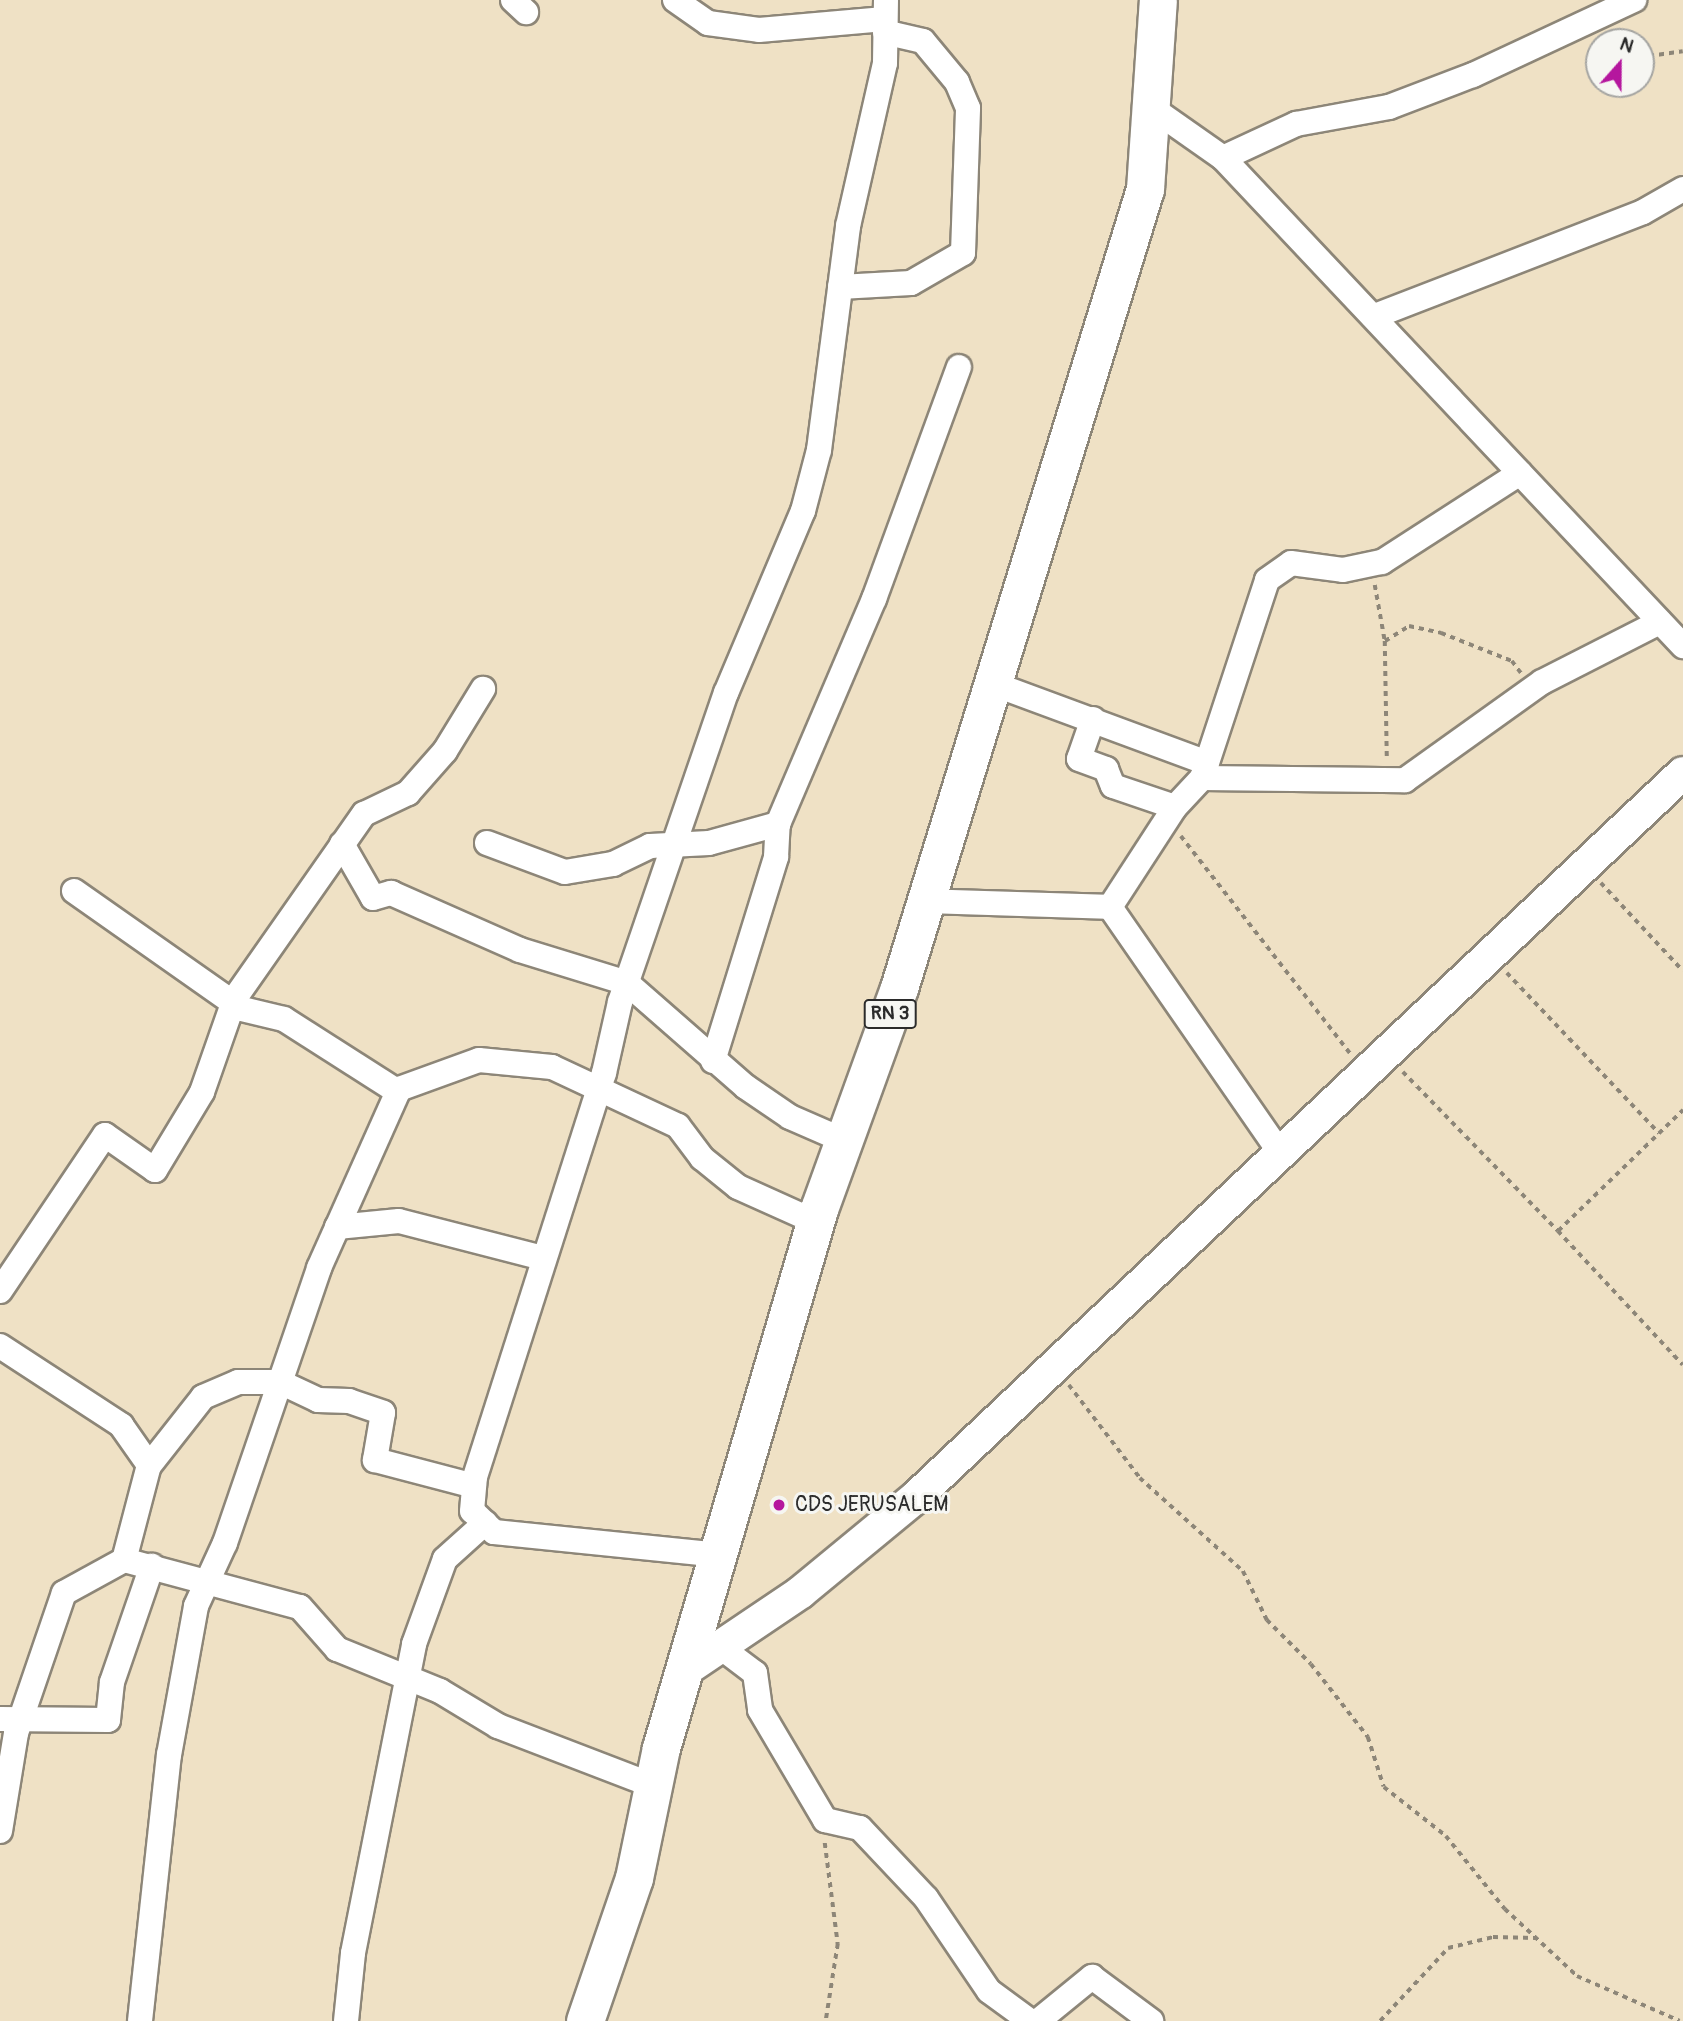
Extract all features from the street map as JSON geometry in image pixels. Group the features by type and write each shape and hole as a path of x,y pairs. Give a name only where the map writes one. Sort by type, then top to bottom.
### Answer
{"highway":[{"name":"RN 3","path":"584,2021 634,1878 652,1785 816,1222 923,901 1145,188 1158,0"}],"main road":[{"path":"684,1671 723,1649 915,1498 1056,1370 1683,773"}],"street":[{"path":"675,0 708,23 759,30 885,17 923,41 957,82 968,108 963,253 911,282 840,287"},
{"path":"1223,158 1296,124 1389,107 1473,75 1634,0"},
{"path":"720,1555 494,1532 472,1511 474,1486 627,983 726,693 803,511 819,450 848,226 872,145 885,17"},
{"path":"1149,106 1223,158 1375,316 1683,646"},
{"path":"1375,316 1643,212 1683,189"},
{"path":"713,1061 776,857 778,824 874,598 959,367"},
{"path":"1110,907 1204,770 1267,580 1291,563 1343,570 1371,565 1442,528 1520,473"},
{"path":"991,683 1093,719 1204,770 1405,780 1533,688 1660,622"},
{"path":"0,1292 105,1135 155,1170 202,1092 233,1003 364,814 408,793 445,751 483,688"},
{"path":"1093,719 1079,759 1106,769 1113,786 1172,813"},
{"path":"488,844 565,872 677,842 709,842 778,824"},
{"path":"342,844 373,898 391,893 520,950 627,983 713,1061 790,1117 845,1141"},
{"path":"74,891 233,1003 284,1019 398,1092"},
{"path":"923,901 1110,907"},
{"path":"1110,907 1282,1155"},
{"path":"140,2021 140,1974 183,1660 208,1579 337,1227 398,1092 479,1060 552,1067 596,1091 678,1126 702,1158 738,1187 816,1222"},
{"path":"337,1227 399,1221 543,1258"},
{"path":"0,1346 121,1425 148,1468"},
{"path":"124,1560 148,1468 203,1397 238,1382 280,1382 318,1400 349,1401 383,1413 375,1460 474,1486"},
{"path":"346,2021 352,1953 407,1677 445,1559 485,1523"},
{"path":"0,1831 10,1718 64,1592 124,1560 208,1579 300,1607 337,1649 407,1677 498,1726 652,1785"},
{"path":"10,1718 108,1720 112,1682 152,1566"},
{"path":"723,1649 755,1673 760,1710 825,1820 860,1828 926,1898 989,1991 1030,2021"},
{"path":"1038,2021 1092,1977 1151,2021"}],"path":[{"path":"1655,55 1683,51"},
{"path":"1371,565 1385,641 1387,779"},
{"path":"1385,641 1409,626 1441,633 1512,660 1533,688"},
{"path":"1172,813 1237,916 1377,1064 1558,1231 1683,1365"},
{"path":"1585,866 1683,971"},
{"path":"1490,956 1660,1133"},
{"path":"1558,1231 1683,1110"},
{"path":"1056,1370 1111,1433 1140,1478 1243,1571 1267,1620 1311,1664 1368,1737 1384,1787 1446,1836 1536,1938 1577,1976 1680,2021"},
{"path":"825,1820 838,1944 826,2021"},
{"path":"1380,2021 1448,1948 1493,1937 1536,1938"}],"place":[{"name":"CDS JERUSALEM","path":"779,1505"}]}
